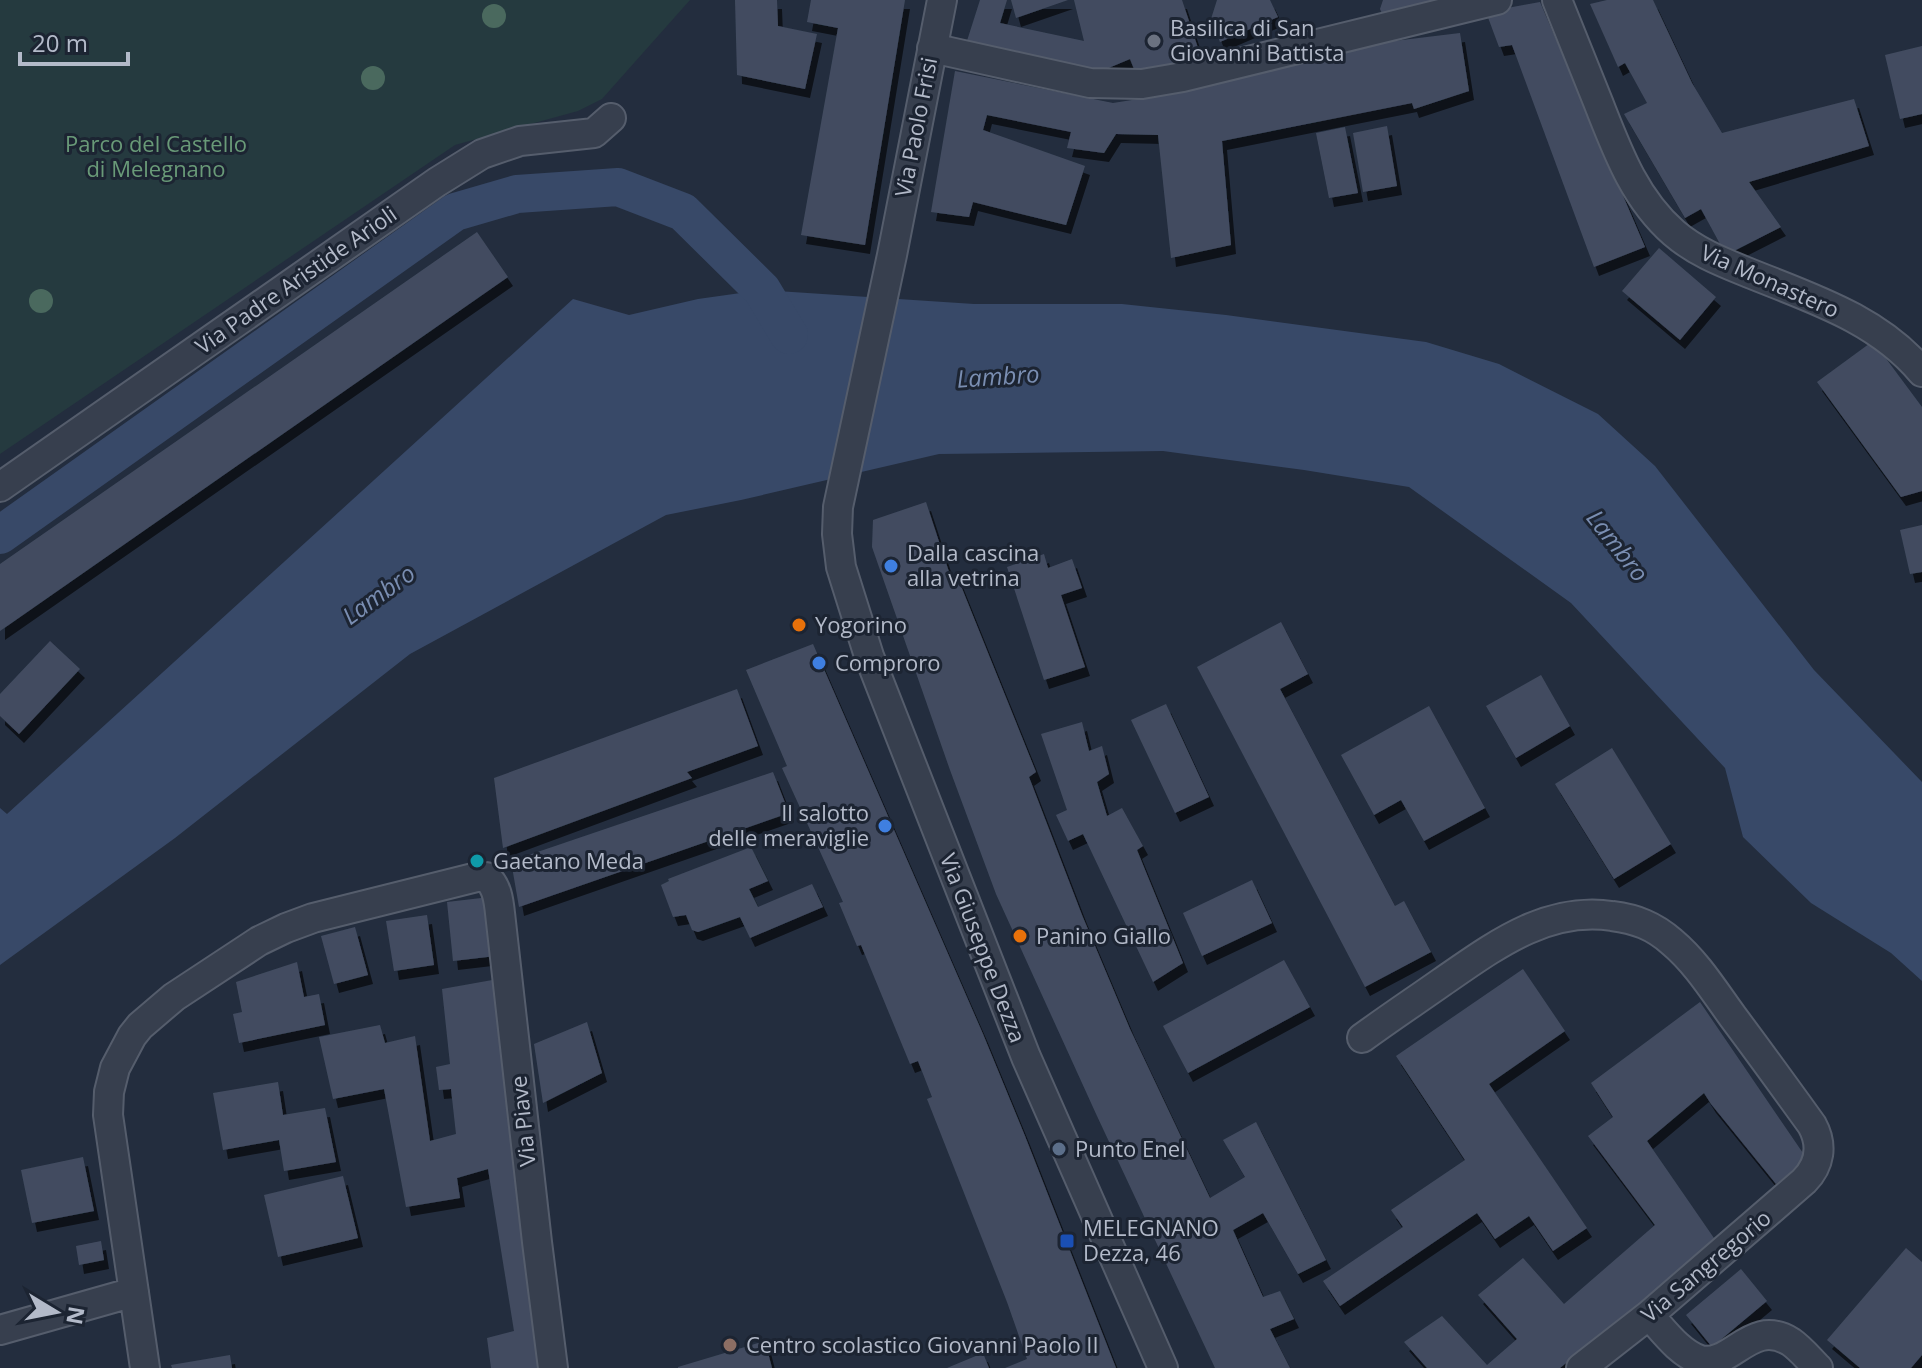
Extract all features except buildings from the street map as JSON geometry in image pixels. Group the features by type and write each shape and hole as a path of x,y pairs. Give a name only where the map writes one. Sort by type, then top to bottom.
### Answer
{"street":[{"name":"Via Paolo Frisi","path":"837,517 942,0"},
{"path":"932,48 1090,83 1142,84 1183,77 1497,0"},
{"name":"Via Monastero","path":"1557,0 1621,160 1639,193 1661,221 1709,257 1865,323 1900,347 1922,372"},
{"name":"Via Padre Aristide Arioli","path":"0,487 437,182 482,154 520,141 594,133 611,118"},
{"name":"Via Giuseppe Dezza","path":"837,517 841,567 869,656 1026,1057 1163,1368"},
{"name":"Via Piave","path":"134,1292 108,1104 115,1068 140,1026 174,997 259,941 286,928 313,918 486,877 496,890 501,922 553,1368"},
{"name":"Via Sangregorio","path":"1362,1038 1487,951 1523,931 1580,914 1629,919 1662,934 1694,963 1812,1125 1819,1143 1819,1154 1816,1165 1804,1181 1649,1315 1581,1368"},
{"path":"0,1330 134,1292 145,1368"},
{"path":"1649,1315 1679,1346 1697,1359 1716,1360 1752,1340 1772,1336 1791,1342 1818,1368"}],"green space":[{"name":"Parco del Castello di Melegnano","path":"0,0 690,0 602,99 578,111 455,145 0,454"}],"water":[{"name":"Lambro","path":"762,290 974,304 1122,304 1426,342 1499,364 1598,414 1655,466 1814,670 1922,782 1922,981 1891,953 1811,903 1743,837 1725,768 1571,603 1409,487 1163,451 939,454 666,515 410,654 175,838 0,965 0,808 7,814 573,299 629,315 698,299"}],"waterway":[{"path":"0,535 455,212 517,194 618,187 683,212 762,290 789,335"}],"place":[{"name":"Basilica di San Giovanni Battista","path":"1154,41"},
{"name":"Dalla cascina alla vetrina","path":"891,566"},
{"name":"Yogorino","path":"799,625"},
{"name":"Comproro","path":"819,663"},
{"name":"Il salotto delle meraviglie","path":"885,826"},
{"name":"Gaetano Meda","path":"477,861"},
{"name":"Panino Giallo","path":"1020,936"},
{"name":"Punto Enel","path":"1059,1149"},
{"name":"MELEGNANO Dezza, 46","path":"1067,1241"},
{"name":"Centro scolastico Giovanni Paolo II","path":"730,1345"}]}
